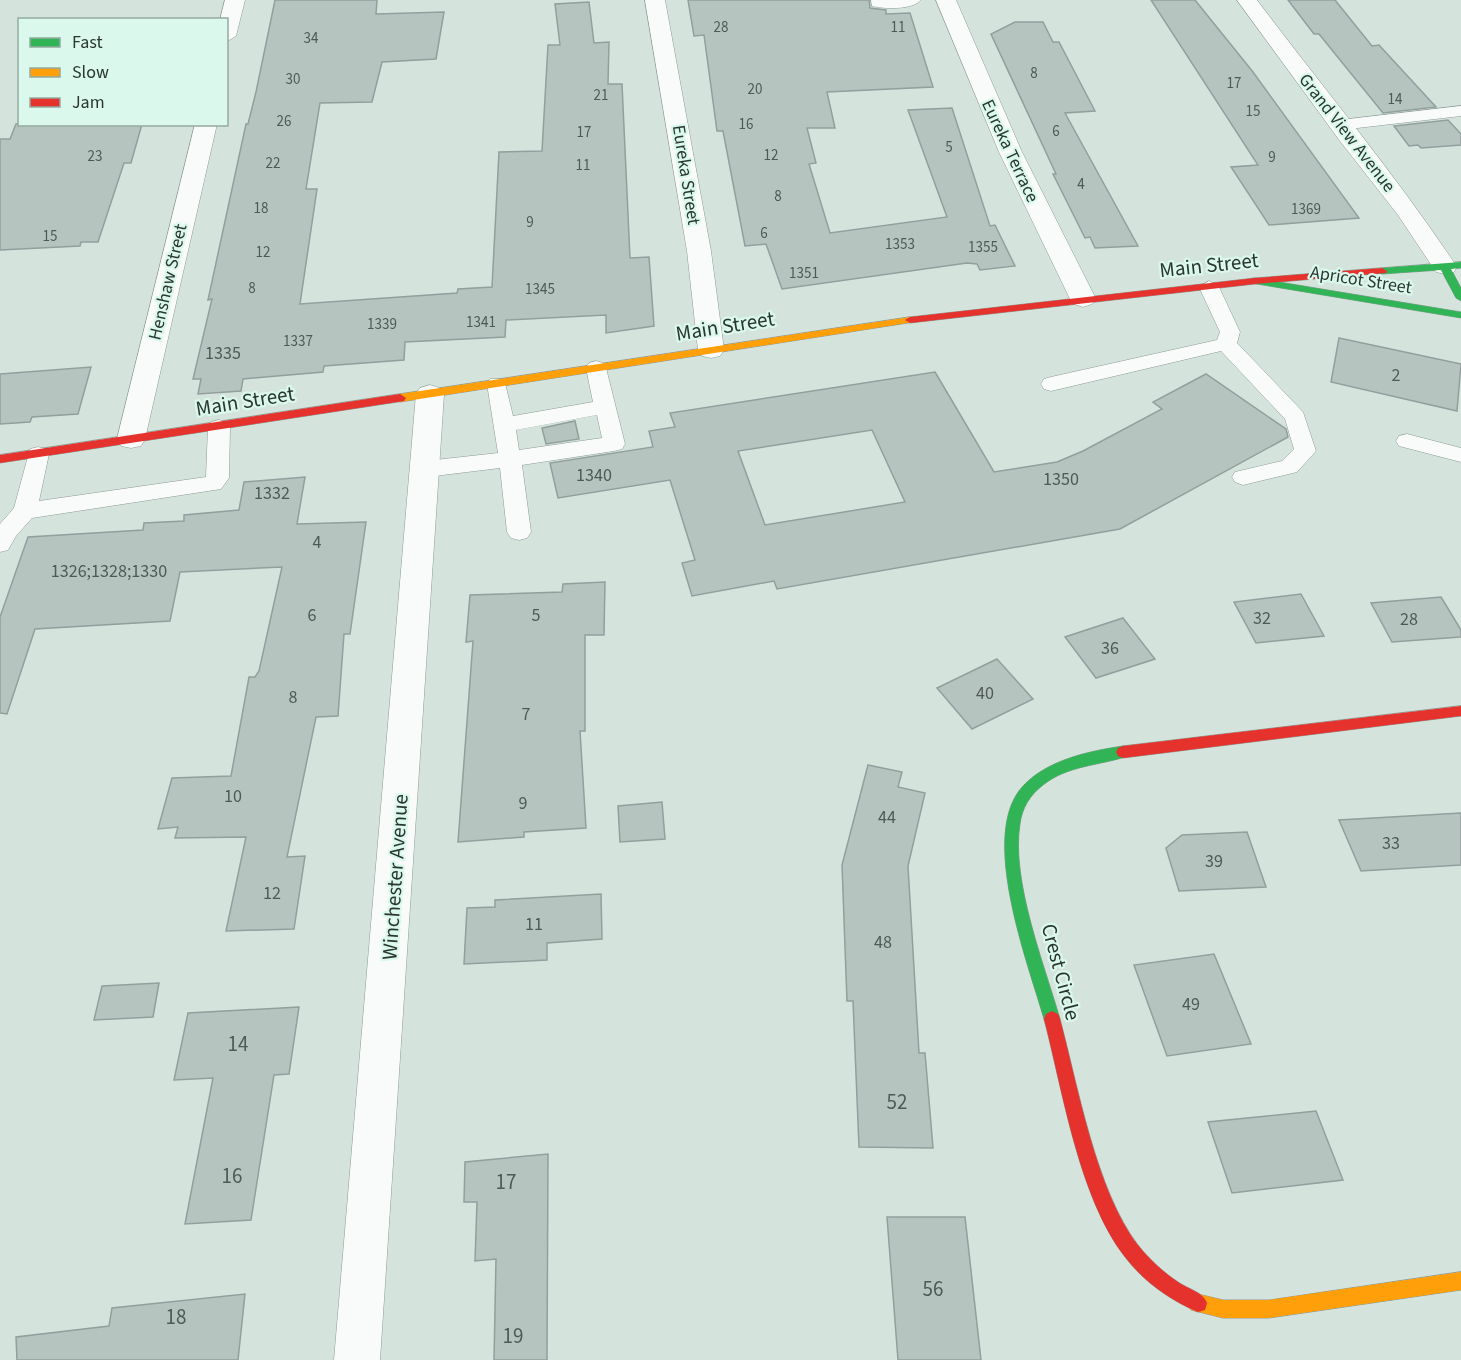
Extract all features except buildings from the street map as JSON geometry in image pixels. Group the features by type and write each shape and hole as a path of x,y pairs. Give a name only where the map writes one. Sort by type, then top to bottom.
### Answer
{"main road":[{"name":"Main Street","path":"0,459 922,318 1255,281 1453,266"},
{"path":"1453,266 1461,298"},
{"name":"Apricot Street","path":"1255,281 1461,315"},
{"name":"Crest Circle","path":"1461,711 1114,753 1065,765 1045,775 1025,795 1016,809 1009,830 1013,875 1097,1188 1120,1235 1135,1257 1156,1277 1181,1294 1206,1306 1225,1309 1263,1310 1461,1281"}],"street":[{"path":"228,29 236,0"},
{"name":"Eureka Street","path":"655,0 699,251 711,350"},
{"path":"879,2 911,0"},
{"name":"Eureka Terrace","path":"946,0 976,79 1045,225 1083,299"},
{"name":"Grand View Avenue","path":"1247,0 1340,125 1453,266"},
{"name":"Henshaw Street","path":"131,439 206,126"},
{"name":"Winchester Avenue","path":"357,1360 430,394"}],"lane":[{"path":"1340,125 1461,111"},
{"path":"1209,287 1230,332 1226,344"},
{"path":"1051,384 1226,344"},
{"path":"1226,344 1295,417 1305,450 1289,467 1243,477"},
{"path":"426,469 614,444 596,368"},
{"path":"497,384 510,459 519,532"},
{"path":"504,425 605,407"},
{"path":"25,511 213,484 218,478 219,427"},
{"path":"1407,441 1461,455"},
{"path":"0,544 7,531 25,511 38,454"}],"traffic: fast":[{"path":"1382,271 1461,265"},
{"path":"1445,267 1461,298"},
{"path":"1255,281 1461,315"},
{"path":"1052,1019 1020,909 1011,849 1012,823 1019,802 1038,781 1065,766 1123,752"}],"traffic: slow":[{"path":"400,398 910,320"},
{"path":"1198,1303 1223,1309 1269,1309 1461,1281"}],"traffic: jam":[{"path":"910,320 1255,281 1382,271"},
{"path":"0,459 400,398"},
{"path":"1123,752 1461,711"},
{"path":"1052,1019 1095,1177 1117,1228 1131,1251 1149,1271 1171,1289 1198,1303"}]}
